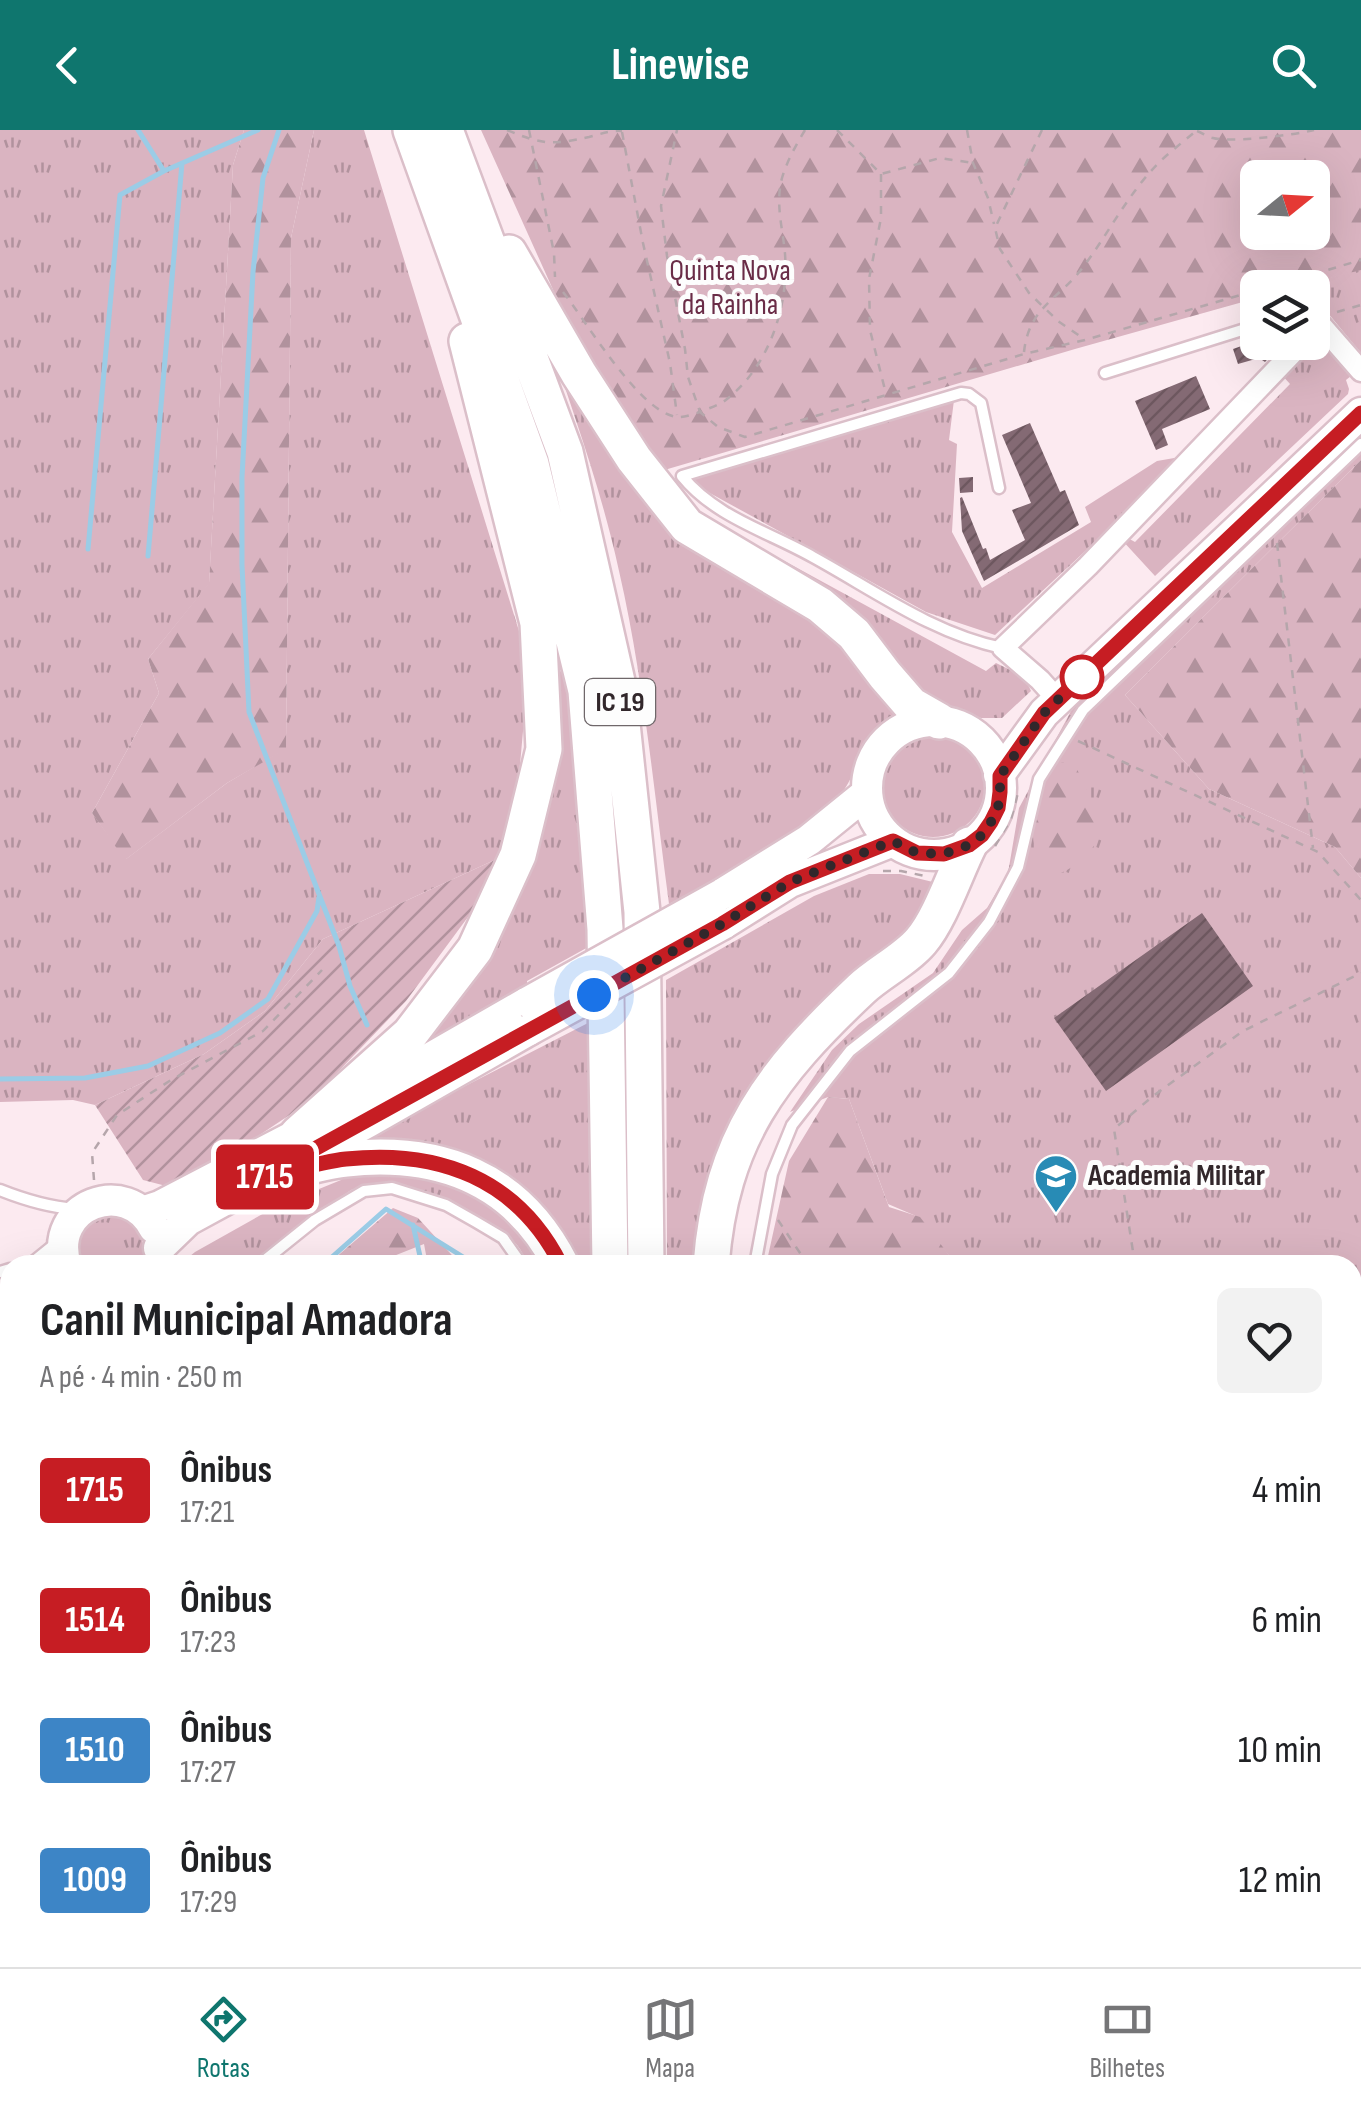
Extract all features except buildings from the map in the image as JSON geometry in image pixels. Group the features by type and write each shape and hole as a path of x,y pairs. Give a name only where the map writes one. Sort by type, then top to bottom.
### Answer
{"highway":[{"name":"IC 19","path":"410,130 443,169 565,452 618,686 642,912 646,1255"},
{"name":"IC 19","path":"445,130 443,169 530,464 586,691 605,928 610,1255"},
{"path":"443,169 634,459 687,526 820,605 854,634 911,705 939,721"},
{"path":"298,1134 410,1034 474,948 518,855 544,749 538,623 487,427 443,169"},
{"path":"712,1255 726,1177 746,1128 775,1080 802,1047 865,986 920,942 942,906 969,845"},
{"path":"262,1178 343,1159 399,1156 427,1160 484,1182 519,1204 536,1222 555,1255"}],"main road":[{"path":"1000,776 1051,707 1361,413"},
{"path":"976,736 1006,730 1051,707"},
{"path":"939,721 976,736 991,754 1000,776 998,808 982,835 969,845 944,854 917,853 893,841 880,828 867,793 868,774 886,740 920,722 939,721"},
{"path":"722,909 867,793"},
{"path":"142,1212 529,1016 722,909 893,841"},
{"path":"158,1255 188,1220 368,1122 529,1016"},
{"path":"65,1251 70,1222 88,1206 120,1200 142,1212 157,1234 157,1255"}],"street":[{"path":"1330,339 1361,371"},
{"path":"1051,707 1040,680 1002,648 1088,566 1286,360"}],"lane":[{"path":"1105,373 1240,331"},
{"path":"999,488 981,403 961,393 682,476 695,493 726,514 811,556 922,620 977,643 1002,648"},
{"path":"757,1255 772,1174 792,1126 850,1051 949,972 989,922 1018,867 1039,779 1083,710 1361,444"},
{"path":"271,1255 314,1220 364,1190 392,1188 446,1205 502,1238 515,1255"},
{"path":"0,1190 56,1208 88,1206"}],"path":[{"path":"508,130 531,141 553,145 622,131 670,363 677,417"},
{"path":"529,130 554,253 555,280 633,386 655,407 677,417 726,401 748,378 767,348 786,285 779,214 782,180 805,130"},
{"path":"677,130 661,206 688,377 700,412 718,427 745,437 1240,295"},
{"path":"837,130 880,174 882,218 869,280 870,330 886,395"},
{"path":"968,130 973,163 988,198 1000,249 1029,294 1085,340"},
{"path":"995,228 1042,130"},
{"path":"1024,354 1042,306 1064,290 1083,268 1152,169 1197,130 1214,139 1232,139 1314,130"},
{"path":"880,174 940,158 973,163"},
{"path":"1327,270 1361,260"},
{"path":"1330,313 1361,305"},
{"path":"1275,526 1313,850"},
{"path":"1066,735 1318,852 1361,900"},
{"path":"88,1206 92,1153 117,1116 172,1080 264,1031 322,970"},
{"path":"1134,1255 1114,1129 1243,1031 1361,973"},
{"path":"766,1202 801,1255"}],"green space":[{"path":"0,130 244,130 233,165 209,584 148,659 159,693 92,813 126,859 227,783 286,748 291,238 314,130 364,130 519,631 525,709 516,809 501,857 323,939 265,1011 204,1054 95,1105 73,1100 0,1102"},
{"path":"244,130 314,130 291,238 286,749 227,783 125,860 92,813 159,693 148,659 209,583 233,165"},
{"name":"Quinta Nova da Rainha","path":"481,130 1361,130 1361,270 1330,278 1330,270 1240,270 1240,303 661,471 578,345"},
{"path":"1361,269 1361,353 1330,316 1330,278"},
{"path":"545,329 624,457 803,605 904,711 890,718 871,739 844,790 829,807 759,855 669,904 628,612 595,479"},
{"path":"1330,350 1351,376 1346,380 1348,394 1155,576 1121,539 1124,536 1135,542 1290,384 1281,374 1299,360 1330,360"},
{"path":"954,400 949,440 957,444 952,532 982,588 1091,522 1085,507 1157,461 1180,457 1151,490 995,635 926,612 697,486 691,477"},
{"name":"Academia Militar","path":"1361,428 1361,460 1125,695 1209,789 1335,847 1361,878 1361,1255 949,1255 916,1216 888,1204 849,1099 828,1097 790,1112 832,1050 859,1024 933,973 962,930 987,908 1008,873 1019,808 1071,711 1100,682 1099,676"},
{"path":"1361,460 1361,878 1335,847 1209,789 1125,695"},
{"path":"682,505 986,671 996,663 1012,671 1031,691 1002,718 981,718 916,699"},
{"path":"558,671 565,672 576,764 590,946 527,981 527,986 392,1070 485,946"},
{"path":"933,733 953,737 970,748 981,765 985,785 981,805 970,822 953,833 933,837 913,833 896,822 885,805 881,785 885,765 896,748 913,737"},
{"path":"1055,762 1074,763 1105,827 1082,859 1065,871 1048,875 1034,845 1033,828"},
{"path":"501,857 487,880 482,898 406,1001 309,1102 170,1187 143,1180 95,1105 204,1054 265,1011 323,939"},
{"path":"869,874 900,874 937,883 923,919 817,1013 706,1255 667,1255 666,980 814,896"},
{"path":"588,1023 591,1255 561,1255 532,1206 356,1142"},
{"path":"828,1097 849,1099 889,1207 920,1217 949,1255 768,1255 789,1161"},
{"path":"345,1171 450,1179 513,1216 538,1255 523,1255 508,1237 464,1210 418,1190 392,1184 351,1190 262,1255 191,1255 275,1207 341,1180"},
{"path":"393,1208 418,1218 452,1255 426,1255 424,1244 396,1255 339,1255"},
{"path":"93,1215 126,1216 142,1238 143,1255 76,1255 74,1234"}],"waterway":[{"path":"138,130 164,171 258,130"},
{"path":"279,130 263,178 253,272 242,477 249,712 367,1025"},
{"path":"148,556 182,163"},
{"path":"88,549 120,195 164,171"},
{"path":"0,1079 85,1078 148,1066 220,1033 268,999 317,911 319,897"},
{"path":"334,1255 386,1209 460,1255"},
{"path":"413,1225 420,1255"}],"bus line":[{"name":"1715","path":"556,1255 536,1222 519,1204 474,1176 427,1160 399,1156 343,1159 262,1178 722,924 790,882 893,841 917,853 944,854 969,845 991,822 998,808 1000,776 1044,713 1361,413"}],"place":[{"name":"Academia Militar","path":"1056,1214"}],"route":[{"path":"594,995 790,882 826,866 893,841 917,853 944,854 969,845 982,835 998,808 1000,776 1044,713 1087,672 1082,677"}]}
